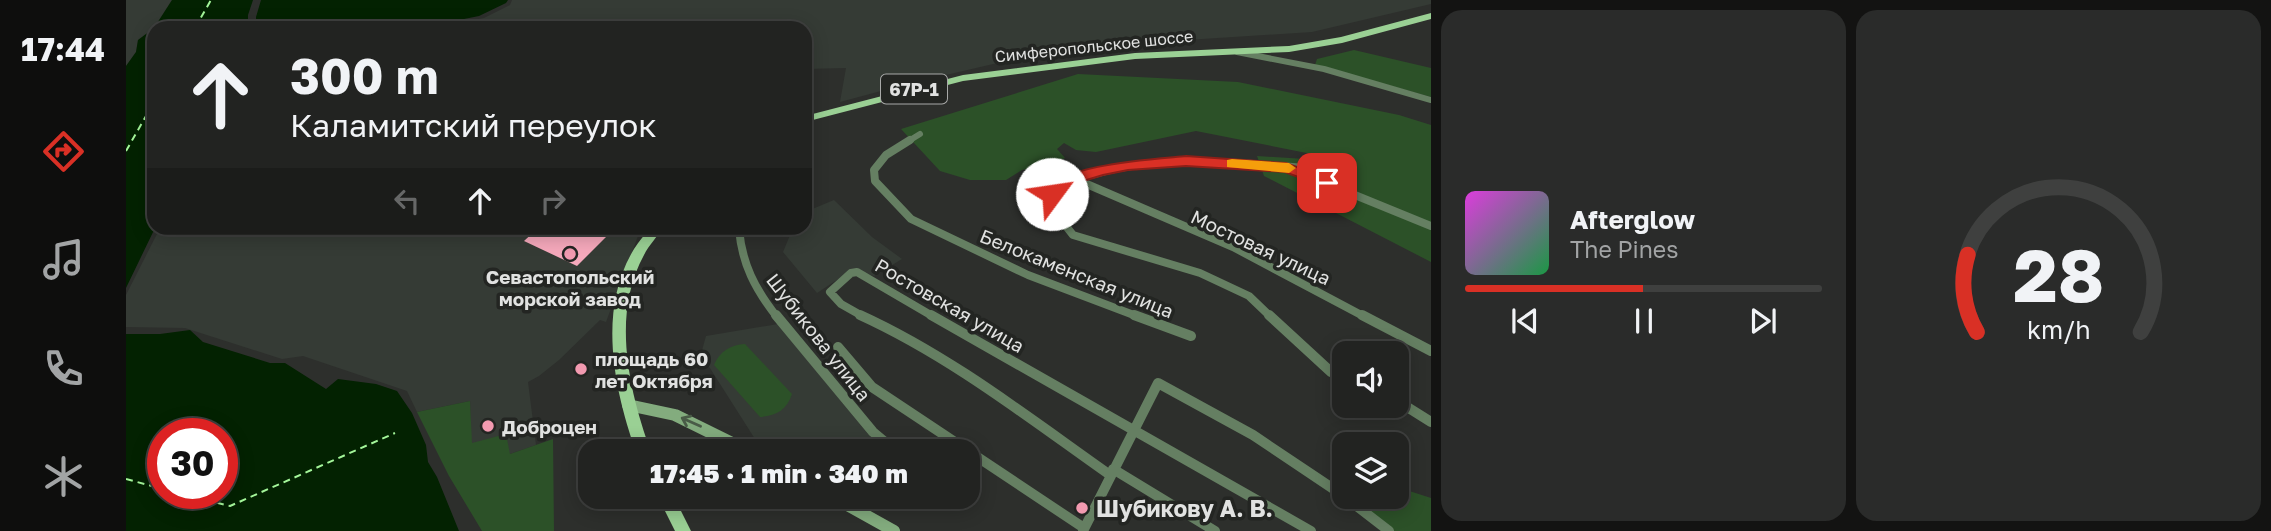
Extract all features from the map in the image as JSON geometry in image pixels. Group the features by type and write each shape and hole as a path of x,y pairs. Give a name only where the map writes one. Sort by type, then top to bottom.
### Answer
{"main road":[{"name":"Симферопольское шоссе","path":"812,117 963,78 1135,56 1289,50 1342,40 1431,16"},
{"path":"640,439 628,405 619,335 624,290 643,246 652,235"},
{"path":"672,509 682,531"}],"street":[{"path":"1289,50 1289,57 1297,64"},
{"path":"1236,52 1297,64 1431,100"},
{"name":"Белокаменская улица","path":"920,134 886,155 874,170 875,181 911,219 1028,275 1191,336"},
{"path":"1331,170 1186,161 1128,166 1075,179 1053,190 1052,194 1058,216 1073,235 1200,273 1249,296 1332,372"},
{"path":"1286,167 1431,226"},
{"name":"Мостовая улица","path":"1075,179 1257,259 1431,351"},
{"name":"Шубикова улица","path":"739,235 741,254 750,278 774,313 881,439"},
{"name":"Ростовская улица","path":"1215,531 1073,450 1021,410 880,324 854,313 835,300 830,292 851,273 857,272 1131,431 1311,531"},
{"name":"Шубикова улица","path":"838,347 872,387 1083,529"},
{"path":"1083,529 1158,383 1254,433 1332,488"},
{"path":"628,405 676,415 724,439"},
{"path":"1409,408 1431,422"},
{"path":"854,509 894,531"},
{"path":"1361,509 1389,531"}],"shaded area":[{"path":"126,0 172,0 158,21 147,21 147,33 138,40 136,52 126,66"},
{"path":"172,0 253,0 248,21 158,21"},
{"path":"261,0 508,0 479,16 454,21 256,21"},
{"path":"512,0 1431,0 1431,4 1312,32 1062,48 840,102 846,68 812,69 812,21 468,21 484,18 510,5"},
{"path":"147,33 147,235 152,235 126,288 126,66 136,52 138,40"},
{"path":"1354,50 1431,68 1431,97 1315,65 1317,59"},
{"path":"1078,74 1238,82 1399,115 1431,125 1431,262 1264,176 1257,156 1352,162 1196,131 1096,152 1076,150 1064,143 1057,149 1065,158 1052,164 1022,170 1006,180 970,180 940,171 901,129"},
{"path":"834,200 872,237 902,259 874,276 852,270 817,293 783,252 790,235 812,235 812,209"},
{"path":"156,235 638,235 606,322 600,320 559,360 528,382 536,445 510,454 471,443 470,401 417,412 407,391 303,356 282,359 185,328 126,327 126,295"},
{"path":"778,324 874,439 755,439 701,354 706,336"},
{"path":"190,330 203,342 270,363 285,363 326,389 338,379 376,384 397,391 412,413 426,445 428,462 459,531 126,531 126,334 160,334"},
{"path":"745,344 792,394 784,408 776,414 760,417 714,365 726,350"},
{"path":"470,401 472,443 506,434 510,454 553,439 554,531 482,531 449,476 417,412"},
{"path":"1322,482 1332,482 1332,490"},
{"path":"1409,491 1431,498 1431,531 1384,531 1356,509 1409,509"}],"building":[{"name":"Севастопольский морской завод","path":"530,235 608,235 577,266 524,241"}],"ferry route":[{"path":"199,21 211,0"},
{"path":"126,151 147,114"},
{"path":"238,502 395,433"},
{"path":"126,479 147,485"}],"slow traffic":[{"path":"1232,163 1289,168"}],"place":[{"name":"Севастопольский морской завод","path":"570,254"},
{"name":"площадь 60 лет Октября","path":"581,369"},
{"name":"Доброцен","path":"488,426"},
{"name":"Шубикову А. В.","path":"1082,508"}],"route":[{"path":"1052,194 1053,190 1075,179 1102,171 1186,161 1286,167 1327,183"}]}
